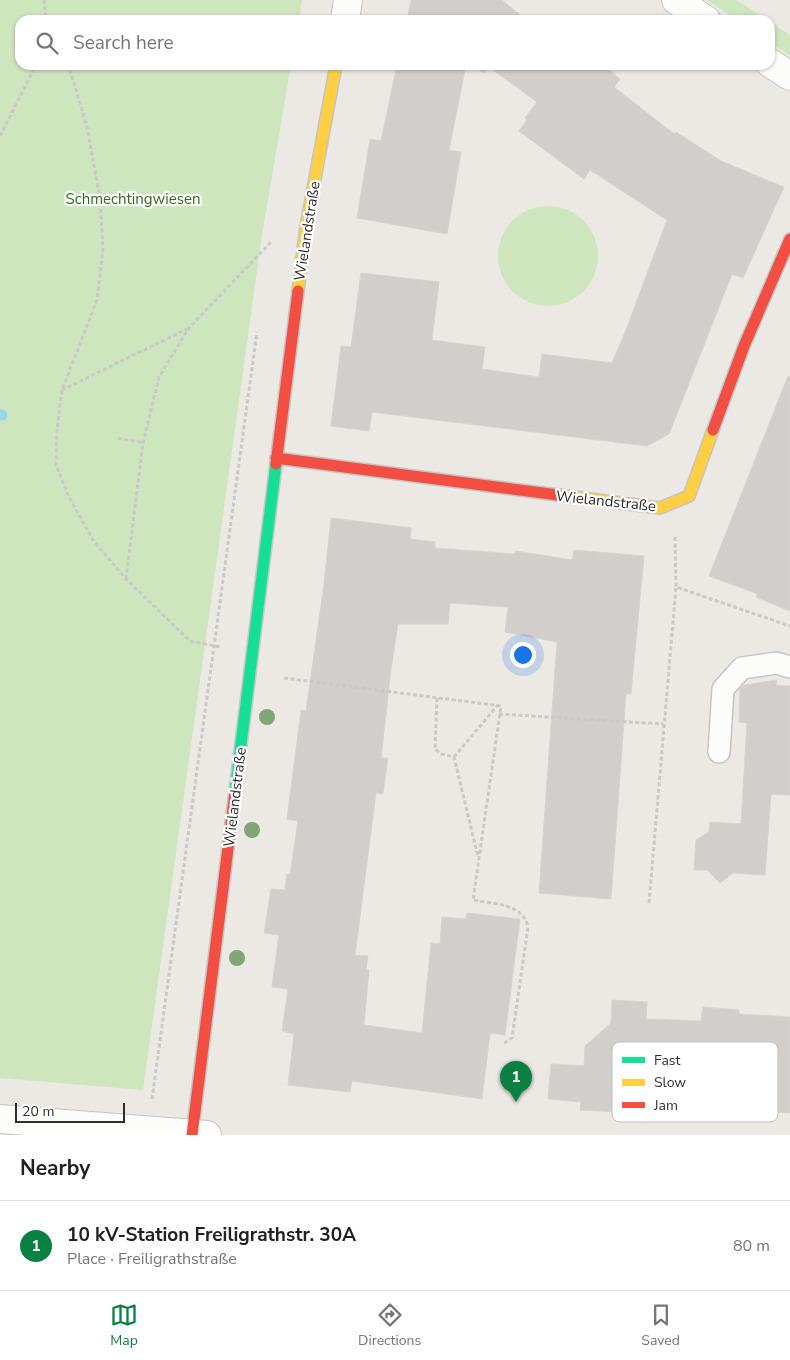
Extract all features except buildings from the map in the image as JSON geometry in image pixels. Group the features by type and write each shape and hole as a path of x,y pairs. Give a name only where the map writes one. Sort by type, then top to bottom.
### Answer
{"street":[{"path":"346,15 348,0"},
{"path":"676,0 698,15"},
{"path":"775,66 790,76"},
{"name":"Wielandstraße","path":"197,1135 276,458 306,227 335,70"},
{"name":"Wielandstraße","path":"276,458 660,508 675,504 689,496 744,346 790,239"},
{"path":"0,1119 197,1135"}],"lane":[{"path":"719,752 723,689 742,668 776,663 790,667"}],"path":[{"path":"44,0 46,15"},
{"path":"0,136 33,70"},
{"path":"69,70 86,127 100,198 103,249 97,300 62,390 57,428 56,465 69,498 93,540 126,578 190,641 212,646"},
{"path":"126,578 143,443 159,377 188,329 270,243 306,227"},
{"path":"268,252 271,233"},
{"path":"62,390 188,329"},
{"path":"148,1131 212,646 257,331"},
{"path":"118,438 143,443"},
{"path":"649,904 676,587 675,504"},
{"path":"676,587 790,626"},
{"path":"284,678 498,705"},
{"path":"437,698 436,749 441,754 454,756"},
{"path":"498,705 500,706 499,714 473,900 506,906 516,910 523,915 528,927 512,1038 503,1044"},
{"path":"454,756 498,705"},
{"path":"499,714 663,724"},
{"path":"454,756 478,860"}],"green space":[{"name":"Schmechtingwiesen","path":"0,0 302,0 300,15 15,15 15,70 290,70 262,235 143,1090 0,1078"},
{"path":"707,0 736,0 759,15 730,15"},
{"path":"775,25 790,35 790,55 775,45"},
{"path":"548,206 558,207 576,214 590,228 597,246 597,266 590,284 576,298 558,305 548,306 538,305 520,298 506,284 499,266 498,256 499,246 506,228 520,214 538,207"}],"traffic: fast":[{"path":"235,792 276,464"}],"traffic: slow":[{"path":"298,291 306,227 335,70"},
{"path":"558,495 660,508 689,496 713,430"}],"traffic: jam":[{"path":"713,430 744,346 790,239"},
{"path":"276,464 298,291"},
{"path":"276,458 558,495"},
{"path":"192,1135 235,792"}],"place":[{"name":"10 kV-Station Freiligrathstr. 30A","path":"516,1102"}]}
